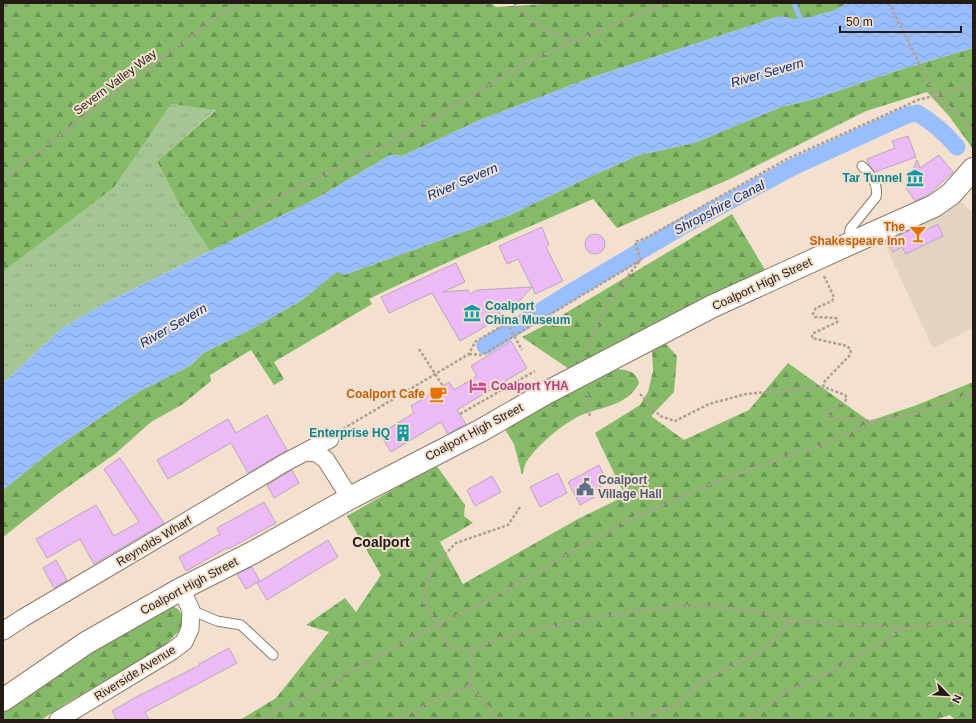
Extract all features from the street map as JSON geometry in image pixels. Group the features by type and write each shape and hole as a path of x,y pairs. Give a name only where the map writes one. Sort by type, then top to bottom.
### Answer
{"street":[{"name":"Coalport High Street","path":"3,700 86,643 181,589 254,552 350,498 480,431 585,372 713,306 934,206 951,194 970,172"},
{"name":"Reynolds Wharf","path":"3,631 286,462 330,439"},
{"path":"306,452 317,453 326,460 350,498"},
{"name":"Riverside Avenue","path":"58,720 172,651 184,642 190,629 191,610 181,589"}],"lane":[{"path":"849,244 850,229 876,197 877,191 875,183 862,166"},
{"path":"191,610 217,621 241,625 273,655"}],"path":[{"name":"Severn Valley Way","path":"3,178 213,20 240,3"},
{"path":"514,3 539,27 573,42"},
{"path":"222,225 400,138 533,59 666,3"},
{"path":"890,3 929,86 935,95 973,130"},
{"path":"641,260 635,242 646,238 787,159 918,100 973,86"},
{"path":"469,354 482,355 641,260"},
{"path":"590,418 585,372 587,349 595,329 612,298 641,260"},
{"path":"815,260 834,297 832,301 816,308 813,314 815,317 836,318 838,320 837,322 812,334 812,338 847,346 851,350 850,355 825,381 823,384 824,387"},
{"path":"330,439 334,434 469,354 475,342 514,319"},
{"path":"507,323 522,350"},
{"path":"419,349 443,386"},
{"path":"460,414 535,370"},
{"path":"640,394 660,416 675,421 709,404 746,394 824,387 845,394 847,398 845,401 829,411 828,416 831,418 875,421"},
{"path":"261,720 438,624 482,604 620,524 706,486 824,444 875,421 919,413 973,392"},
{"path":"520,507 508,525 456,543 437,562 427,581 424,603 438,624 448,647 472,650 501,638 542,628 647,609 700,605 755,611 791,621 906,628 973,620"},
{"path":"614,720 625,716 646,714 673,708 705,679 760,652 777,637 791,621"},
{"path":"746,720 788,691 844,665 906,628"},
{"path":"472,650 470,685 497,720"},
{"path":"394,720 470,685"}],"shaded area":[{"path":"958,199 973,213 973,328 933,348 882,238"}],"green space":[{"path":"3,3 491,3 496,7 559,3 848,3 833,11 798,20 780,16 593,77 482,119 402,156 390,155 319,197 210,251 179,204 157,161 216,110 171,104 114,187 3,272"},
{"path":"973,48 973,149 949,116 927,92 866,111 730,179 617,228 593,199 452,260 369,299 372,304 274,362 284,379 274,385 251,350 210,375 211,381 183,404 151,422 115,454 59,493 3,537 3,490 55,448 138,392 190,366 203,353 248,331 302,300 337,271 344,275 510,215 639,155 694,143 781,107 811,100 899,70"},
{"path":"171,104 216,109 157,161 179,204 210,251 105,303 61,329 3,383 3,272 113,187"},
{"path":"732,214 765,270 569,369 522,337 549,323"},
{"path":"666,344 677,356 674,392 651,416 684,440 749,410 788,363 869,421 917,405 973,382 973,720 955,720 950,715 935,720 240,720 276,698 329,632 306,625 345,598 356,612 381,575 347,516 436,465 465,505 464,516 473,523 440,542 463,584 578,519 625,496 595,433 640,405 648,392 653,371 652,348"},
{"path":"615,369 630,372 636,375 639,383 629,396 615,404 577,417 561,427 532,455 526,463 522,475 514,444 504,428"},
{"path":"171,605 178,609 184,618 183,627 163,647 65,704 41,720 3,720 3,708 50,675"}],"water":[{"name":"River Severn","path":"848,3 973,3 973,48 899,70 811,100 781,107 694,143 639,155 510,215 344,275 337,272 302,300 248,331 203,353 190,366 138,392 55,448 3,490 3,383 61,329 105,303 319,197 390,155 402,156 482,119 593,77 780,16 798,20 833,11"}],"building":[{"path":"908,136 916,157 875,172 869,165 867,159 895,148 892,141"},
{"path":"939,155 953,172 929,194 915,201 906,188 917,160 920,168"},
{"name":"The Shakespeare Inn","path":"938,224 943,236 906,254 902,247 893,252 887,241 917,227 920,233"},
{"path":"542,227 549,245 546,247 563,281 535,294 518,259 507,264 499,246"},
{"path":"595,234 602,237 605,244 602,251 595,254 588,251 585,244 588,237"},
{"path":"456,263 465,282 443,292 468,290 470,294 477,290 532,287 514,307 497,308 502,317 460,341 432,293 389,313 381,297"},
{"name":"Coalport YHA","path":"511,341 527,368 457,410 466,424 448,434 441,422 391,452 380,434 414,413 411,406 449,382 454,390 477,376 471,366"},
{"path":"267,415 287,450 248,473 231,443 168,479 157,460 228,419 236,433"},
{"path":"120,458 164,523 94,564 80,539 47,558 36,539 96,505 114,536 139,522 104,469"},
{"name":"Coalport Village Hall","path":"599,465 608,483 591,491 595,497 580,505 568,482"},
{"path":"292,470 299,483 274,498 267,485"},
{"path":"558,473 567,493 540,507 530,487"},
{"path":"492,476 501,492 475,506 467,490"},
{"path":"264,502 276,523 186,571 179,557 220,534 217,528"},
{"path":"328,540 338,557 267,600 257,583"},
{"path":"56,560 67,580 54,588 43,568"},
{"path":"252,567 260,581 246,589 237,574"},
{"path":"229,648 237,663 145,712 149,720 117,720 112,711 136,697 200,665 199,664"}],"waterway":[{"path":"794,3 801,21"},
{"name":"Shropshire Canal","path":"485,346 576,289 683,226 793,167 907,115 917,113 923,116 948,137 957,147"}],"place":[{"name":"Tar Tunnel","path":"915,178"},
{"name":"The Shakespeare Inn","path":"918,234"},
{"name":"Coalport China Museum","path":"472,313"},
{"name":"Coalport YHA","path":"478,386"},
{"name":"Coalport Cafe","path":"438,394"},
{"name":"Enterprise HQ","path":"403,433"},
{"name":"Coalport Village Hall","path":"585,487"}],"district":[{"name":"Coalport","path":"381,542"}]}
